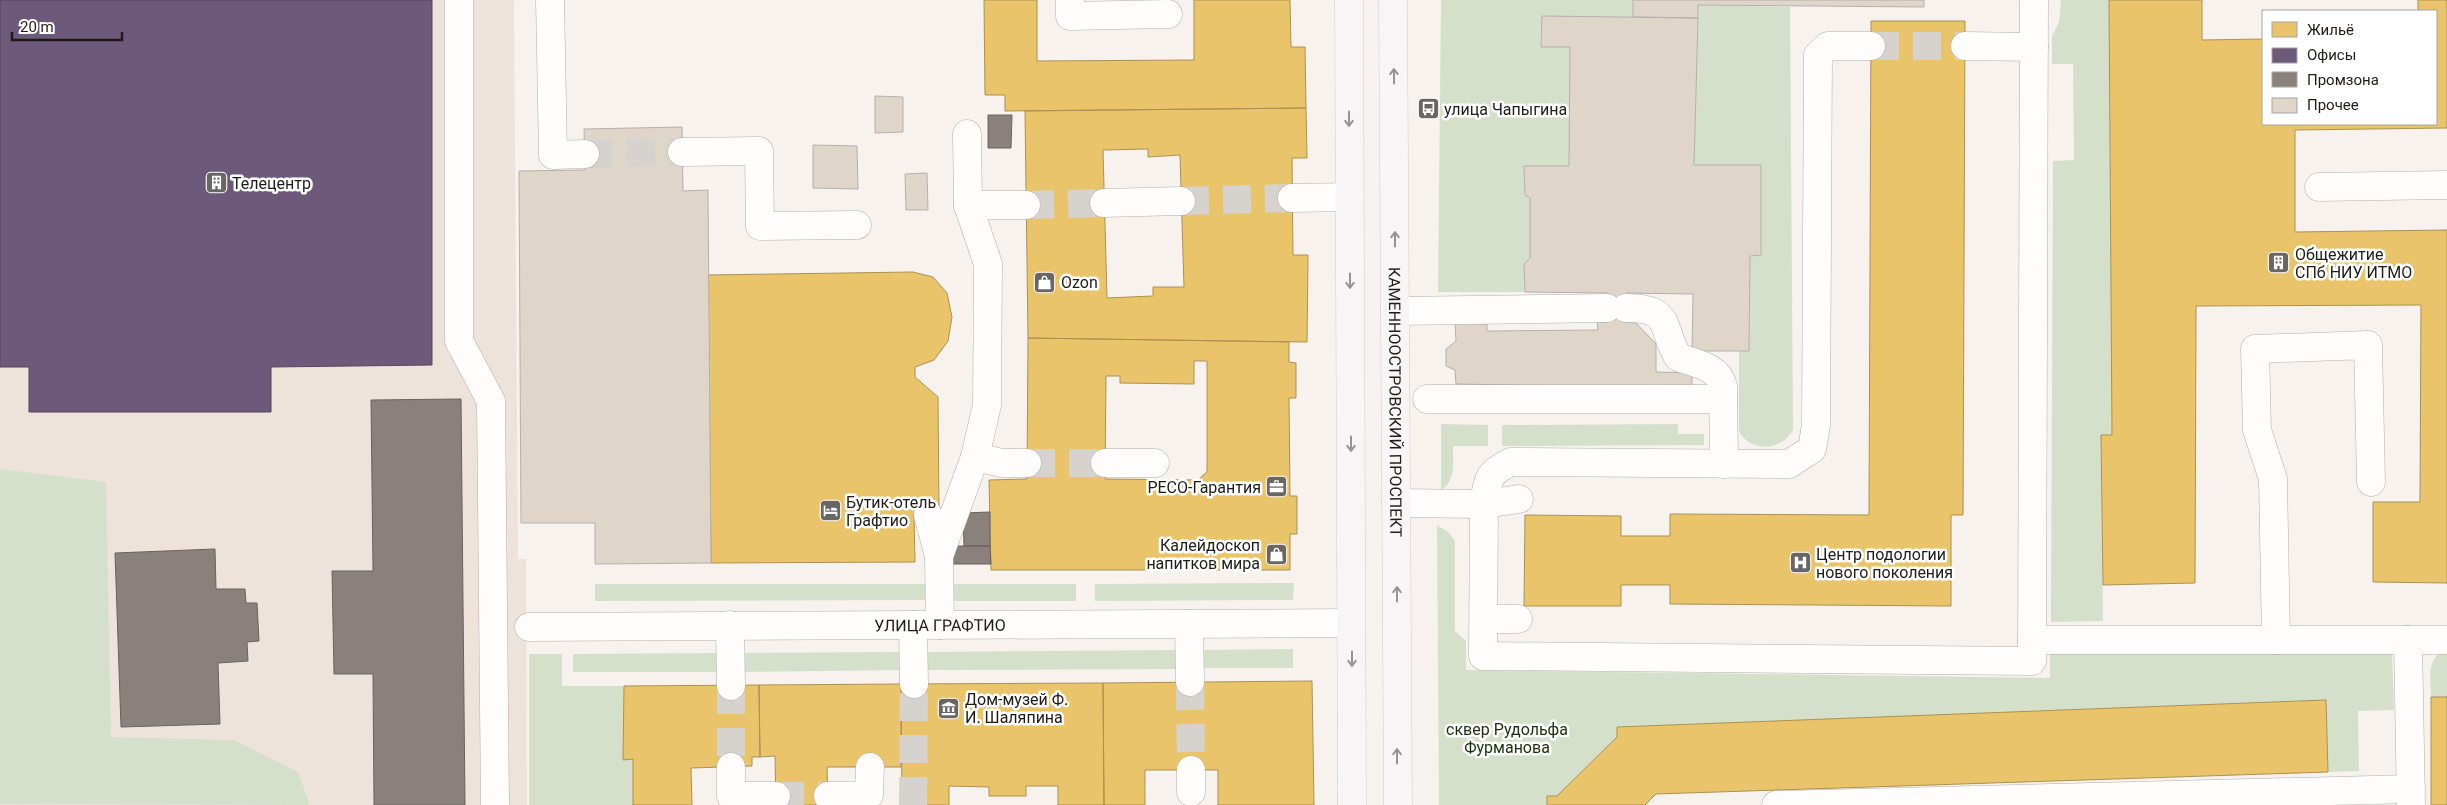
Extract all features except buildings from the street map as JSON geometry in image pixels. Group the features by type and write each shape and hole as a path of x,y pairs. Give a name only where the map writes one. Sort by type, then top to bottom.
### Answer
{"main road":[{"path":"1349,0 1352,805"},
{"name":"КАМЕННООСТРОВСКИЙ ПРОСПЕКТ","path":"1393,0 1398,805"}],"street":[{"path":"458,0 459,341 491,401 495,805"},
{"path":"550,0 553,155 585,154"},
{"path":"1070,0 1070,16 1168,14"},
{"path":"1870,46 1828,46 1818,55 1816,425 1812,449 1789,464 1511,462 1495,470 1488,485 1484,504 1483,656 2032,661 2034,0"},
{"path":"1964,46 2034,46"},
{"path":"914,684 939,556 975,456 987,405 988,264 968,205 967,134"},
{"path":"682,152 759,152 760,226 857,225"},
{"path":"2319,187 2447,185"},
{"path":"1292,198 1349,198"},
{"path":"1104,203 1181,201"},
{"path":"968,205 1026,204"},
{"path":"1395,310 1646,308 1661,316 1678,357 1711,369 1720,375 1723,399 1724,464"},
{"path":"2276,640 2273,480 2256,430 2255,349 2368,345 2371,482"},
{"path":"1427,399 1723,399"},
{"path":"975,456 1002,463 1027,463"},
{"path":"1105,463 1155,463"},
{"path":"1396,503 1484,504 1519,499"},
{"path":"928,515 939,556"},
{"path":"1484,619 1518,619"},
{"name":"УЛИЦА ГРАФТИО","path":"529,627 1352,623"},
{"path":"1189,624 1190,682"},
{"path":"730,626 731,686"},
{"path":"2032,640 2447,640"},
{"path":"1776,805 2411,797 2408,640"},
{"path":"731,767 731,796 776,796"},
{"path":"828,796 869,795 870,767"}],"shaded area":[{"path":"0,0 514,0 518,559 526,559 527,805 0,805"}],"green space":[{"path":"1441,0 1633,0 1633,17 1542,16 1541,47 1570,47 1569,166 1524,167 1525,195 1530,198 1530,258 1524,264 1525,292 1438,292"},
{"path":"2061,0 2109,0 2112,435 2101,436 2103,621 2051,622 2053,161 2074,160 2073,64 2052,64 2052,36 2059,22"},
{"path":"1698,5 1790,7 1793,430 1781,442 1766,447 1751,443 1739,431 1739,351 1749,350 1750,256 1761,255 1761,165 1694,165"},
{"path":"1441,424 1488,425 1488,446 1453,446 1451,476 1449,482 1441,491"},
{"path":"1678,424 1678,434 1704,434 1704,445 1502,446 1502,425"},
{"path":"0,469 106,482 111,737 234,740 298,772 310,805 0,804"},
{"name":"сквер Рудольфа Фурманова","path":"1437,525 1448,532 1455,541 1455,631 1466,641 1466,670 2050,678 2050,650 2392,651 2394,710 2358,711 2359,771 2328,772 2326,700 1617,727 1617,737 1557,796 1547,797 1547,805 1439,805"},
{"path":"1294,583 1293,600 1095,601 1095,584"},
{"path":"595,584 925,584 925,600 595,601"},
{"path":"953,584 1076,584 1076,601 953,601"},
{"path":"1293,649 1293,668 1201,668 1201,650"},
{"path":"1177,650 1178,669 927,670 926,652"},
{"path":"904,652 904,670 739,672 739,653"},
{"path":"2441,652 2447,652 2447,697 2431,697 2431,666 2436,656"},
{"path":"722,653 722,672 573,672 573,654"},
{"path":"529,654 562,654 562,686 624,686 623,759 633,759 633,805 529,805"}],"tunnel":[{"path":"1871,46 1965,46"},
{"path":"585,154 682,152"},
{"path":"1181,201 1292,198"},
{"path":"1026,205 1104,203"},
{"path":"1027,463 1105,463"},
{"path":"1190,682 1191,770"},
{"path":"913,805 914,684"},
{"path":"731,686 731,767"},
{"path":"776,796 828,796"}],"place":[{"name":"улица Чапыгина","path":"1428,109"},
{"name":"Телецентр","path":"216,183"},
{"name":"Общежитие СПб НИУ ИТМО","path":"2279,263"},
{"name":"Ozon","path":"1045,282"},
{"name":"РЕСО-Гарантия","path":"1277,487"},
{"name":"Бутик-отель Графтио","path":"830,511"},
{"name":"Калейдоскоп напитков мира","path":"1276,554"},
{"name":"Центр подологии нового поколения","path":"1800,563"},
{"name":"Дом-музей Ф. И. Шаляпина","path":"949,708"}]}
